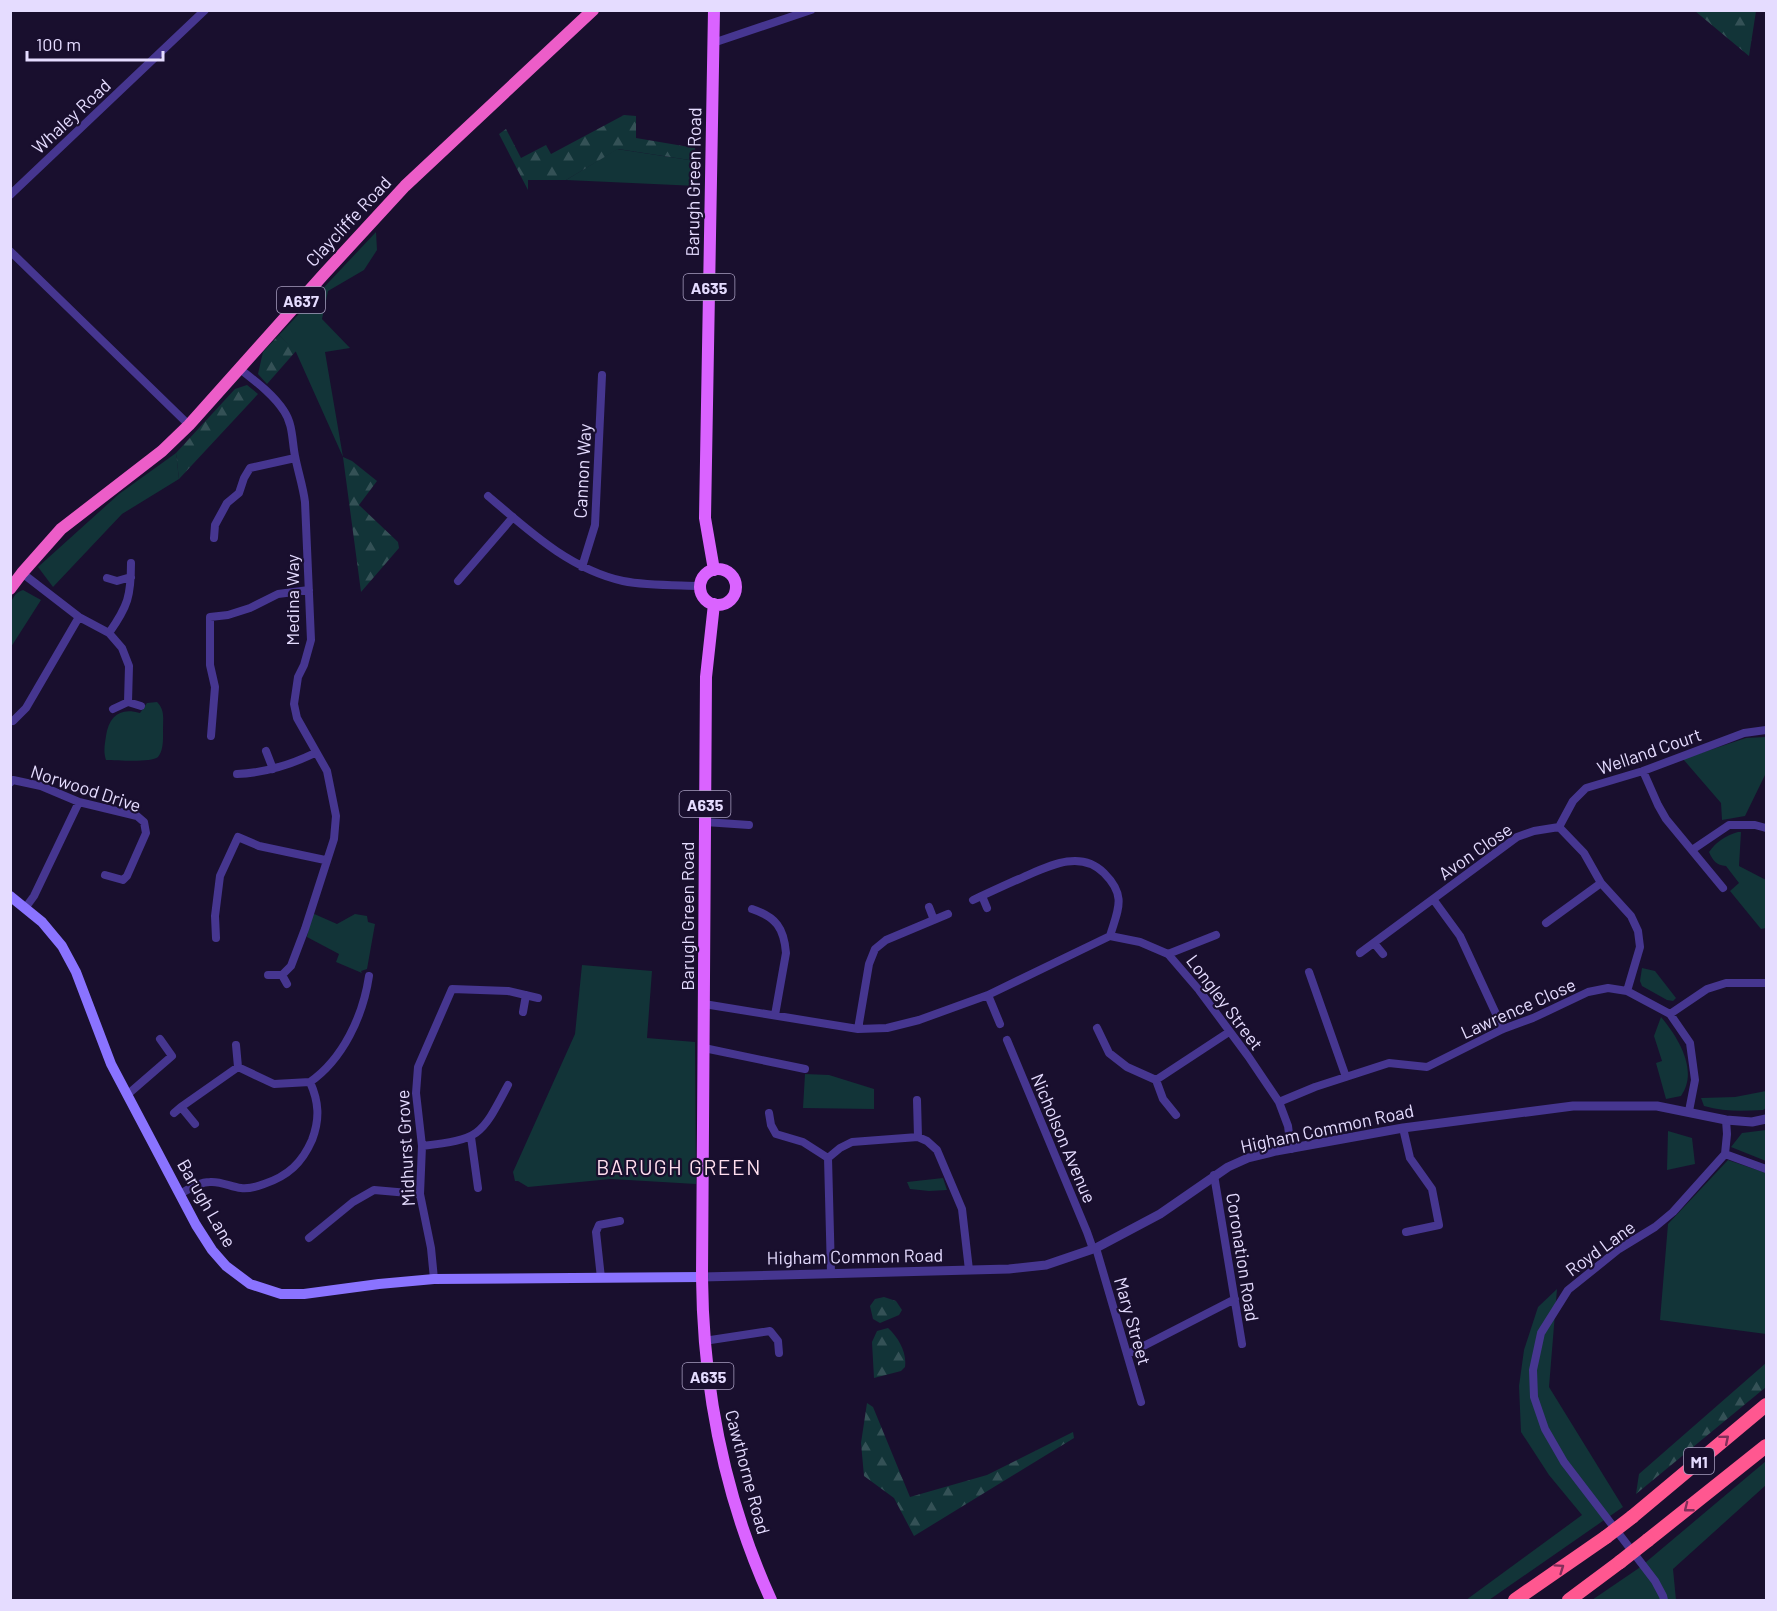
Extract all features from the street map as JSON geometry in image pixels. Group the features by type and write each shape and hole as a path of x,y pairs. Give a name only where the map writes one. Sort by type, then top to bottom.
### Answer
{"highway":[{"name":"Claycliffe Road","path":"10,589 21,573 61,529 162,451 189,425 418,173 593,10"},
{"name":"M1","path":"1515,1600 1632,1517 1767,1405"},
{"name":"M1","path":"1569,1600 1767,1446"}],"main road":[{"name":"Barugh Green Road","path":"714,10 705,518 714,570"},
{"path":"714,570 725,570 730,573 736,583 736,589 729,601 714,604 705,599 701,586 705,575 714,570"},
{"name":"Barugh Green Road","path":"702,1277 706,677 714,604"},
{"name":"Barugh Lane","path":"10,896 42,922 62,946 77,975 111,1064 196,1225 212,1250 226,1266 250,1284 281,1294 304,1294 434,1279 702,1277"},
{"name":"Cawthorne Road","path":"702,1277 704,1341 712,1408 740,1520 771,1600"}],"street":[{"name":"Whaley Road","path":"10,195 205,10"},
{"path":"713,43 811,10"},
{"path":"10,251 189,425"},
{"name":"Medina Way","path":"240,369 271,395 284,411 289,421 295,458 303,481 311,640 298,677 294,704 297,718 327,771 336,816 334,839 325,860 302,936 291,966 282,975"},
{"name":"Cannon Way","path":"582,567 595,525 602,375"},
{"path":"214,538 215,525 226,503 239,493 250,468 295,458"},
{"path":"488,496 551,548 582,567 607,577 635,583 701,586"},
{"path":"458,581 513,517"},
{"path":"109,633 123,613 131,590 131,563"},
{"path":"21,573 79,617 109,633 123,648 129,666 128,702"},
{"path":"107,578 117,581 131,577"},
{"path":"211,736 215,687 210,665 210,617 228,615 250,608 278,594 309,590"},
{"path":"13,721 26,708 79,617"},
{"path":"113,709 128,702 141,706"},
{"name":"Welland Court","path":"1559,827 1573,801 1586,788 1643,771 1744,733 1767,730"},
{"path":"266,751 273,769"},
{"path":"237,774 254,773 291,765 315,753"},
{"path":"1643,771 1658,805 1723,888"},
{"name":"Norwood Drive","path":"10,783 13,780 40,786 80,802 137,816 144,822 146,833 127,876 123,880 118,880 105,875"},
{"path":"26,907 34,896 80,802"},
{"path":"705,822 749,825"},
{"path":"1692,850 1729,825 1755,825 1767,828"},
{"path":"1559,827 1584,853 1601,883 1631,916 1638,931 1640,947 1627,991"},
{"name":"Avon Close","path":"1360,954 1517,837 1534,831 1559,827"},
{"path":"216,938 215,916 220,876 238,837 260,846 325,860"},
{"path":"704,1004 858,1029 887,1028 919,1020 988,995 1110,936 1119,905 1119,893 1100,869 1088,862 1070,861 1054,864 973,900"},
{"path":"1545,923 1601,883"},
{"path":"982,896 987,908"},
{"path":"1433,899 1460,936 1503,1029"},
{"path":"929,907 934,920"},
{"path":"752,909 768,914 774,919 785,944 786,953 775,1015"},
{"path":"858,1029 869,964 875,949 886,940 948,914"},
{"path":"1168,954 1216,935"},
{"name":"Longley Street","path":"1110,936 1140,942 1168,954 1199,990 1279,1102 1288,1126 1291,1149"},
{"path":"1374,943 1383,954"},
{"path":"1309,972 1346,1077"},
{"path":"268,975 282,975 287,984"},
{"path":"238,1067 274,1084 310,1082 323,1073 337,1058 359,1014 366,995 369,976"},
{"path":"1670,1014 1707,989 1726,983 1767,983"},
{"name":"Lawrence Close","path":"1279,1102 1389,1063 1427,1067 1503,1029 1533,1018 1588,992 1608,988 1627,991 1670,1014 1690,1043 1695,1080 1689,1111"},
{"name":"Midhurst Grove","path":"434,1279 420,1194 422,1146 416,1093 418,1067 452,989 508,991 538,998"},
{"path":"523,1012 526,995"},
{"path":"988,995 1000,1024"},
{"path":"1097,1028 1109,1053 1127,1067 1156,1080 1162,1099 1176,1115"},
{"path":"1156,1080 1229,1032"},
{"path":"127,1095 172,1056 160,1039"},
{"name":"Nicholson Avenue","path":"1007,1040 1094,1248"},
{"path":"236,1045 238,1067"},
{"path":"704,1048 805,1068"},
{"path":"195,1124 178,1110 238,1067"},
{"path":"180,1194 208,1182 242,1188 254,1187 277,1179 293,1170 306,1154 319,1110 310,1082"},
{"path":"422,1146 461,1141 471,1137 482,1129 491,1117 508,1085"},
{"path":"917,1101 918,1137"},
{"name":"Higham Common Road","path":"702,1277 1010,1269 1046,1265 1094,1248 1160,1214 1214,1175 1248,1158 1403,1128 1573,1106 1658,1106 1726,1120 1752,1122 1767,1119"},
{"path":"769,1113 771,1125 776,1134 803,1142 828,1158"},
{"path":"1726,1120 1725,1154 1767,1169"},
{"path":"1403,1128 1410,1158 1432,1189 1439,1225 1406,1232"},
{"path":"471,1137 478,1188"},
{"path":"828,1158 852,1142 918,1137 927,1142 937,1150 962,1209 969,1270"},
{"name":"Royd Lane","path":"1664,1600 1655,1581 1564,1462 1545,1429 1534,1397 1533,1370 1541,1333 1568,1290 1619,1249 1655,1227 1673,1212 1725,1154"},
{"path":"828,1158 831,1272"},
{"name":"Coronation Road","path":"1214,1175 1242,1344"},
{"path":"309,1238 353,1202 374,1191 420,1194"},
{"path":"601,1278 596,1232 599,1225 620,1221"},
{"name":"Mary Street","path":"1094,1248 1141,1402"},
{"path":"1128,1354 1234,1299"},
{"path":"704,1341 770,1331 778,1341 778,1353"}],"green space":[{"path":"1695,11 1756,11 1749,56"},
{"path":"624,115 636,116 636,138 695,148 696,161 618,149 566,180 528,180 528,190 499,134 506,129 521,158 546,145 551,154"},
{"path":"617,149 696,161 697,186 566,180"},
{"path":"376,232 377,250 364,270 328,291 322,319 350,348 325,352 343,457 296,352 279,335"},
{"path":"279,335 296,351 267,384 258,374 263,352"},
{"path":"247,385 258,394 179,479 176,453 235,389"},
{"path":"176,453 179,479 122,514 53,587 38,567 119,494"},
{"path":"343,457 352,461 377,481 359,505 398,542 399,548 361,592"},
{"path":"23,590 41,600 11,647 10,606 17,593"},
{"path":"157,702 163,718 163,743 158,757 141,761 106,760 104,751 106,736 113,718 121,712 140,713 147,703"},
{"path":"1766,737 1765,775 1745,816 1722,820 1721,803 1683,759 1746,738"},
{"path":"1741,832 1739,866 1766,880 1766,928 1761,929 1730,891 1739,883 1726,866 1715,862 1709,852 1722,839"},
{"path":"312,913 337,924 355,914 367,916 368,922 375,924 367,969 361,971 362,973 336,962 339,954 307,937"},
{"path":"582,965 652,971 647,1038 695,1042 696,1184 611,1179 528,1187 515,1181 513,1172 575,1034"},
{"path":"1642,968 1655,971 1676,998 1673,1001 1667,1000 1642,986 1640,981"},
{"path":"1661,1017 1680,1044 1688,1076 1681,1096 1666,1099 1656,1063 1662,1061 1654,1036"},
{"path":"805,1074 829,1075 874,1089 874,1109 803,1108"},
{"path":"1766,1091 1766,1108 1763,1110 1733,1111 1711,1108 1704,1106 1701,1098 1735,1097"},
{"path":"1766,1130 1766,1161 1731,1147 1742,1133"},
{"path":"1668,1131 1692,1138 1695,1164 1667,1170"},
{"path":"1728,1160 1766,1173 1766,1334 1660,1320 1668,1224"},
{"path":"943,1178 947,1190 910,1189 907,1182"},
{"path":"1557,1289 1549,1387 1623,1507 1489,1600 1466,1600 1582,1515 1549,1475 1521,1432 1519,1386 1524,1350 1538,1307"},
{"path":"884,1297 896,1301 902,1310 899,1315 880,1323 873,1319 870,1306 875,1299"},
{"path":"888,1328 896,1336 901,1346 905,1356 905,1367 901,1371 874,1378 872,1342 877,1331"},
{"path":"1766,1363 1766,1387 1636,1494 1639,1474"},
{"path":"867,1403 873,1407 910,1497 987,1475 1073,1432 1074,1438 914,1536 894,1498 864,1476 861,1443"},
{"path":"1766,1461 1766,1485 1673,1569 1676,1600 1592,1600 1639,1568"}],"district":[{"name":"BARUGH GREEN","path":"679,1166"}]}
